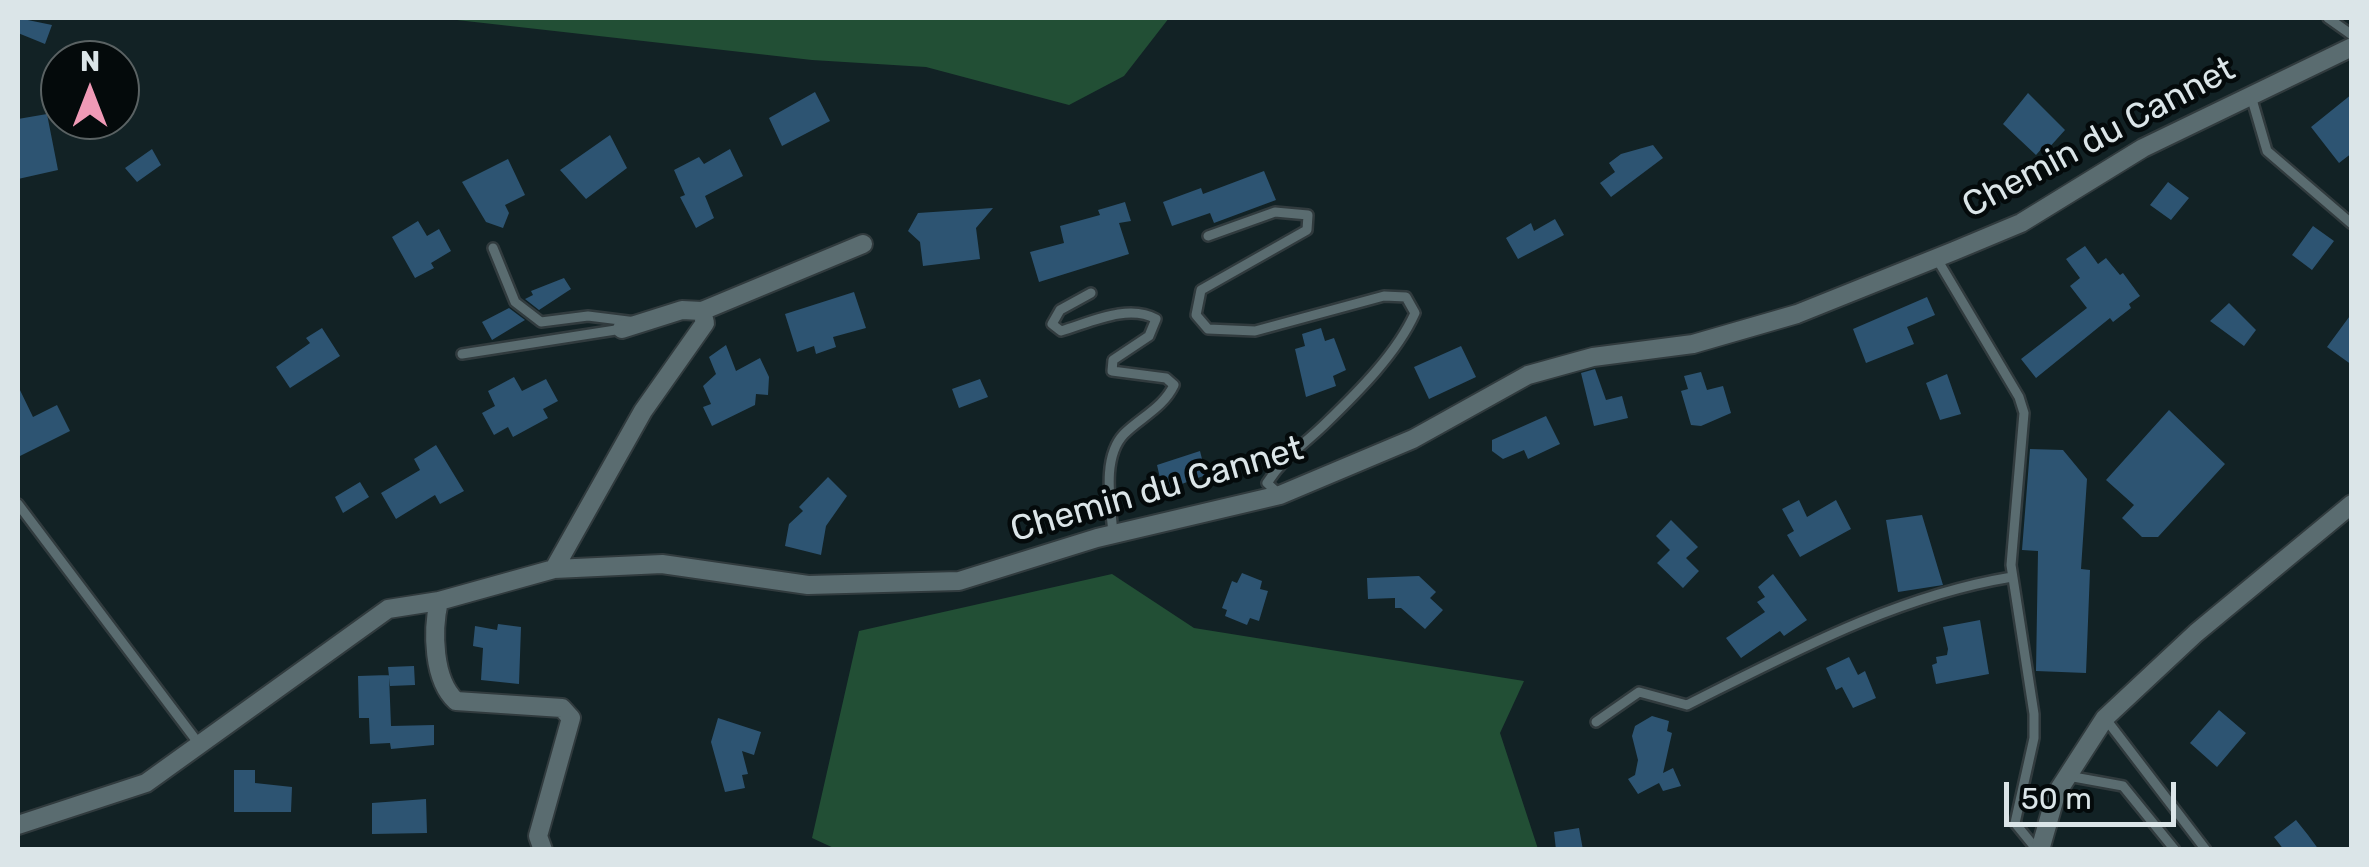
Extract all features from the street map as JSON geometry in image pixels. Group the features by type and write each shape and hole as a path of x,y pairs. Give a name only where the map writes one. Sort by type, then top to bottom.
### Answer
{"street":[{"name":"Chemin du Cannet","path":"18,824 146,782 388,609 439,601 554,569 662,564 808,585 959,581 1113,534 1280,495 1413,438 1528,375 1593,357 1693,344 1797,314 2021,223 2142,148 2352,47"},
{"path":"631,326 682,310 702,311 863,244"},
{"path":"554,569 642,411 706,323 702,311"},
{"path":"2039,850 2056,794 2104,718 2211,620 2352,504"},
{"path":"439,601 434,623 444,690 456,701 562,708 571,718 538,836 543,850"}],"lane":[{"path":"2328,18 2352,35"},
{"path":"2251,94 2257,127 2267,151 2352,224"},
{"path":"1208,236 1275,212 1308,215 1307,230 1202,290 1196,315 1208,329 1255,331 1384,296 1406,297 1415,312 1396,344 1337,412 1284,457 1268,483 1280,495"},
{"path":"492,248 515,302 540,322 615,316 631,326"},
{"path":"1936,258 2019,397 2024,413 2012,576 2034,714 2034,738 2014,823 2039,850"},
{"path":"1090,292 1060,310 1052,324 1060,331 1121,313 1144,312 1156,319 1149,336 1113,360 1112,371 1166,378 1174,385 1168,398 1123,435 1116,447 1109,476 1113,534"},
{"path":"462,354 631,326"},
{"path":"18,504 199,744"},
{"path":"1596,722 1639,692 1687,704 1854,623 1975,583 2012,576"},
{"path":"2104,718 2206,850"},
{"path":"2068,776 2123,786 2174,850"}],"green space":[{"path":"1169,18 1124,76 1069,105 926,67 812,60 448,19"},
{"path":"1112,574 1194,628 1524,681 1500,733 1538,849 838,850 812,838 859,631"}],"building":[{"path":"18,18 52,25 46,40 40,42 18,33"},
{"path":"815,92 830,121 782,146 769,118"},
{"path":"2028,93 2065,130 2047,150 2043,147 2036,155 2003,124"},
{"path":"2352,94 2352,153 2339,163 2311,127"},
{"path":"40,115 40,140 52,140 58,170 18,179 18,119"},
{"path":"610,135 627,168 586,199 560,170"},
{"path":"1653,145 1663,158 1611,197 1600,183 1615,172 1609,163 1621,154"},
{"path":"152,149 161,165 137,182 125,168"},
{"path":"730,149 743,176 705,196 714,218 696,228 680,197 685,195 674,170 699,157 704,164"},
{"path":"508,159 525,195 505,205 509,213 503,228 486,222 462,182"},
{"path":"1264,171 1276,200 1214,223 1210,213 1172,226 1163,202 1201,188 1203,194"},
{"path":"2168,182 2189,198 2171,220 2150,205"},
{"path":"1125,202 1131,221 1119,223 1129,254 1039,282 1030,252 1064,243 1060,226 1100,215 1098,210"},
{"path":"993,208 976,228 980,259 923,266 920,242 908,231 918,213"},
{"path":"1555,219 1564,235 1518,259 1506,238 1531,223 1534,231"},
{"path":"418,221 427,236 439,229 451,251 431,263 434,268 415,278 392,237"},
{"path":"2313,226 2334,241 2312,270 2292,255"},
{"path":"2085,246 2098,264 2106,258 2120,275 2123,273 2140,296 2129,304 2131,308 2113,322 2110,318 2036,378 2021,359 2087,308 2070,286 2080,278 2066,259"},
{"path":"564,278 571,289 539,310 525,299 533,295 531,291"},
{"path":"854,292 866,328 833,337 836,347 816,354 814,346 797,352 785,314"},
{"path":"1927,297 1935,315 1907,327 1914,344 1866,363 1853,329"},
{"path":"2229,303 2256,330 2244,346 2210,321"},
{"path":"509,308 525,320 492,340 482,322"},
{"path":"2352,313 2352,365 2327,347"},
{"path":"322,328 340,356 290,388 276,367 310,343 306,338"},
{"path":"1321,328 1325,341 1334,338 1346,370 1333,376 1336,386 1306,397 1295,349 1305,346 1302,334"},
{"path":"726,345 736,371 760,358 769,377 768,395 756,394 755,405 712,426 703,407 711,404 703,386 716,374 709,357"},
{"path":"1461,346 1476,377 1429,399 1414,367"},
{"path":"1595,369 1606,400 1622,396 1628,418 1594,426 1581,373"},
{"path":"1701,372 1707,390 1723,386 1731,413 1701,426 1691,425 1681,391 1688,389 1684,376"},
{"path":"1947,374 1961,414 1940,420 1926,383"},
{"path":"514,377 522,391 546,379 558,401 543,409 548,418 513,437 508,427 494,435 482,413 495,406 488,391"},
{"path":"980,379 988,397 959,408 952,389"},
{"path":"18,386 33,417 57,405 70,431 18,457"},
{"path":"2169,410 2225,464 2158,537 2142,537 2122,518 2134,505 2106,480"},
{"path":"1546,416 1560,444 1528,459 1524,450 1503,459 1492,451 1492,440"},
{"path":"436,445 464,491 440,504 435,495 396,519 381,493 420,470 414,459"},
{"path":"2030,449 2063,450 2087,479 2081,569 2090,570 2086,673 2036,671 2038,551 2022,550"},
{"path":"1200,451 1206,475 1163,491 1157,465"},
{"path":"828,477 847,496 826,526 821,555 785,546 789,524 803,511 799,507"},
{"path":"360,482 369,497 343,513 335,497"},
{"path":"1799,500 1807,517 1836,500 1851,529 1800,557 1787,535 1794,531 1782,509"},
{"path":"1922,515 1943,585 1898,592 1886,520"},
{"path":"1671,520 1698,547 1686,558 1699,571 1683,588 1657,563 1670,550 1656,536"},
{"path":"1242,573 1262,581 1260,589 1268,591 1259,621 1250,618 1247,625 1225,616 1227,610 1222,608 1232,581 1237,583"},
{"path":"1773,574 1807,620 1784,636 1780,631 1741,658 1726,638 1765,612 1757,602 1765,597 1758,587"},
{"path":"1419,576 1436,592 1430,598 1443,610 1425,629 1401,608 1395,608 1395,598 1368,599 1367,578"},
{"path":"1980,620 1989,674 1936,684 1932,665 1937,663 1936,657 1947,655 1948,649 1943,627"},
{"path":"498,624 521,627 519,684 481,680 483,648 473,646 475,626 497,630"},
{"path":"1849,657 1858,675 1865,671 1876,698 1853,708 1842,687 1836,690 1826,668"},
{"path":"414,666 415,685 390,686 388,667"},
{"path":"389,675 391,726 434,725 434,745 391,749 390,743 370,744 369,718 359,718 358,676"},
{"path":"2219,710 2246,733 2217,767 2190,743"},
{"path":"1652,716 1669,721 1667,731 1672,733 1663,773 1673,768 1681,786 1663,791 1659,783 1638,794 1628,779 1635,775 1638,760 1632,736 1635,726"},
{"path":"718,718 761,732 754,755 742,751 748,774 742,775 745,788 725,792 711,742"},
{"path":"234,770 255,770 255,783 292,787 291,812 234,812"},
{"path":"426,799 427,833 372,834 372,803"},
{"path":"2296,820 2319,850 2284,850 2274,837"},
{"path":"1579,828 1583,850 1556,850 1554,832"}]}
